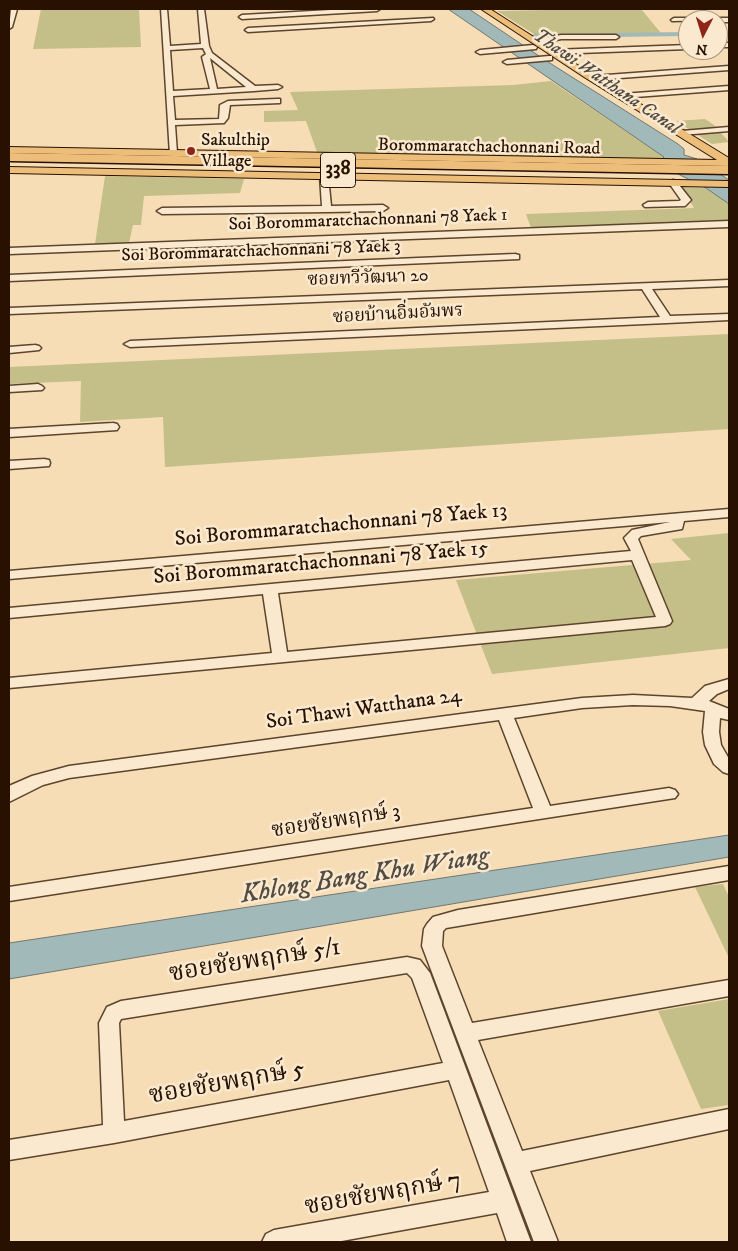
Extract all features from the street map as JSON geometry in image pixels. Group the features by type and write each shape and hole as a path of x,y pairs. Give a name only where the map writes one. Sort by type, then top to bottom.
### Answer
{"highway":[{"name":"Borommaratchachonnani Road","path":"9,157 664,172 726,176"},
{"name":"Borommaratchachonnani Road","path":"9,164 664,172"},
{"path":"9,170 178,167"}],"main road":[{"path":"473,9 678,138 690,154"},
{"path":"485,9 532,46"},
{"path":"548,56 593,78 729,163"},
{"name":"338","path":"9,150 173,153 664,172 686,183 726,176"},
{"path":"676,162 690,154 718,155"},
{"name":"338","path":"9,170 324,176 664,172 676,162 729,163"}],"street":[{"path":"170,9 164,9 173,153"},
{"path":"201,9 205,46 210,55 254,89"},
{"path":"238,9 250,32 430,18"},
{"path":"242,17 377,9"},
{"path":"9,27 12,12"},
{"path":"674,20 729,20"},
{"path":"480,52 532,46 556,38 616,37"},
{"path":"167,48 205,46"},
{"path":"508,62 548,56 678,48"},
{"path":"210,55 206,57 214,91"},
{"path":"593,78 729,68"},
{"path":"169,94 278,88"},
{"path":"622,96 729,88"},
{"path":"171,123 221,120 224,118 224,105 228,103 277,101"},
{"path":"682,133 729,129"},
{"path":"648,205 682,204 686,200 664,172"},
{"path":"324,176 327,208"},
{"path":"162,211 383,208"},
{"name":"Soi Borommaratchachonnani 78 Yaek 1","path":"9,251 93,261 488,245 729,224"},
{"name":"Soi Borommaratchachonnani 78 Yaek 3","path":"9,278 93,261 297,253 478,259 488,245 515,257"},
{"path":"475,247 478,259"},
{"name":"ซอยทวีวัฒนา 20","path":"9,311 729,283"},
{"path":"645,286 667,320"},
{"name":"ซอยบ้านอิ่มอัมพร","path":"130,344 729,317"},
{"path":"9,350 35,348"},
{"path":"9,389 38,388"},
{"path":"9,433 113,427"},
{"path":"9,465 44,463"},
{"name":"Soi Borommaratchachonnani 78 Yaek 13","path":"9,575 729,513"},
{"path":"9,683 665,622 637,555 638,552 632,538 634,535 677,526 677,518"},
{"name":"Soi Borommaratchachonnani 78 Yaek 15","path":"9,613 637,555"},
{"path":"270,590 280,657"},
{"path":"696,704 711,690 729,684"},
{"name":"Soi Thawi Watthana 24","path":"9,796 12,792 38,780 69,772 582,703 633,700 696,704 713,708 729,715"},
{"path":"713,708 711,732 713,745 720,760 729,768"},
{"path":"504,713 544,813"},
{"name":"ซอยชัยพฤกษ์ 3","path":"9,894 669,794"},
{"path":"546,1242 432,946 434,929 440,922 729,873"},
{"name":"ซอยชัยพฤกษ์ 5/1","path":"114,1133 109,1023 114,1013 121,1010 407,965 413,966 420,973 454,1070"},
{"path":"466,1033 729,988"},
{"path":"454,1070 518,1242"},
{"name":"ซอยชัยพฤกษ์ 5","path":"9,1150 114,1133 454,1070"},
{"path":"516,1163 729,1119"},
{"name":"ซอยชัยพฤกษ์ 7","path":"274,1242 503,1201"}],"shaded area":[{"path":"41,9 139,9 141,47 33,49"},
{"path":"641,9 661,33 534,34 497,11"},
{"path":"551,81 664,157 662,159 317,152 306,121 264,122 264,111 298,110 290,92 513,85"},
{"path":"705,119 714,125 729,142 712,144 676,121"},
{"path":"9,159 674,172 680,174 9,162"},
{"path":"105,176 244,179 240,193 144,196 141,225 133,225 129,243 95,244"},
{"path":"682,187 706,188 729,204 729,221 531,228 526,214 694,208"},
{"path":"729,334 729,429 165,467 163,417 80,422 81,381 9,384 9,367"},
{"path":"729,533 729,648 492,674 456,580 691,560 671,539"},
{"path":"723,884 729,897 729,958 695,887"},
{"path":"729,999 729,1105 701,1109 658,1011"}],"water":[{"path":"448,9 469,9 545,60 678,144 684,149 684,155 697,159 729,180 729,204 706,188 674,172 662,159 664,157"},
{"path":"729,835 729,857 9,979 9,943"}],"waterway":[{"name":"Thawi Watthana Canal","path":"534,36 678,34"}],"place":[{"name":"Sakulthip Village","path":"191,151"}],"water label":[{"name":"Khlong Bang Khu Wiang","path":"365,877"}]}
